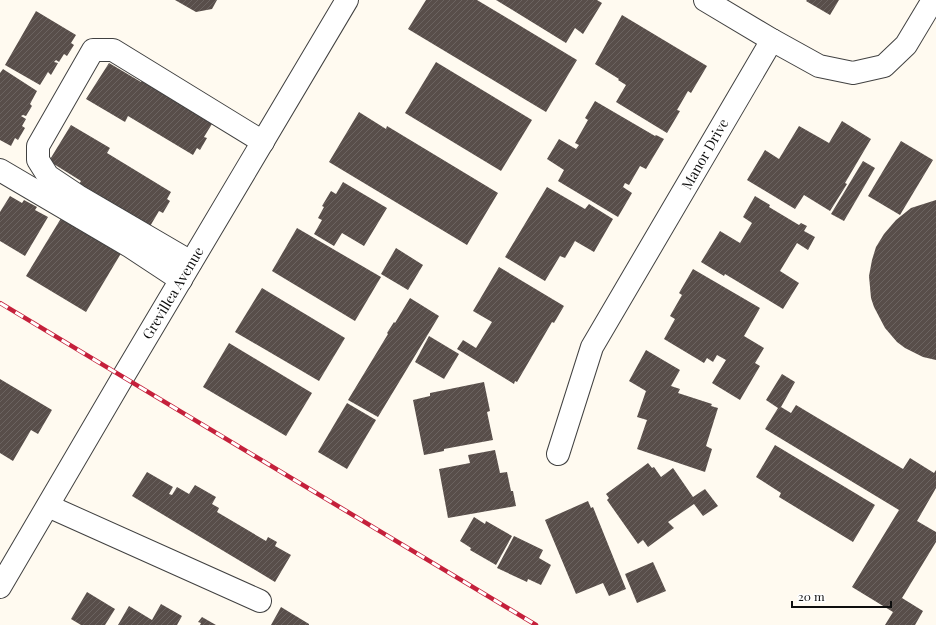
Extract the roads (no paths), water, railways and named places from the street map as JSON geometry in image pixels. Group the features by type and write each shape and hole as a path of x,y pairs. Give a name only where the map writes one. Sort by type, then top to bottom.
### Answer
{"street":[{"name":"Grevillea Avenue","path":"0,587 180,280 347,0"},
{"path":"705,0 819,66 853,73 884,66 906,45 933,0"},
{"name":"Manor Drive","path":"558,454 592,346 772,40"},
{"path":"191,262 78,196 48,176 38,160 38,146 93,50 113,50 263,142"},
{"path":"0,170 131,247 180,280"},
{"path":"48,506 260,600"}],"railway":[{"path":"0,303 536,625"}]}
